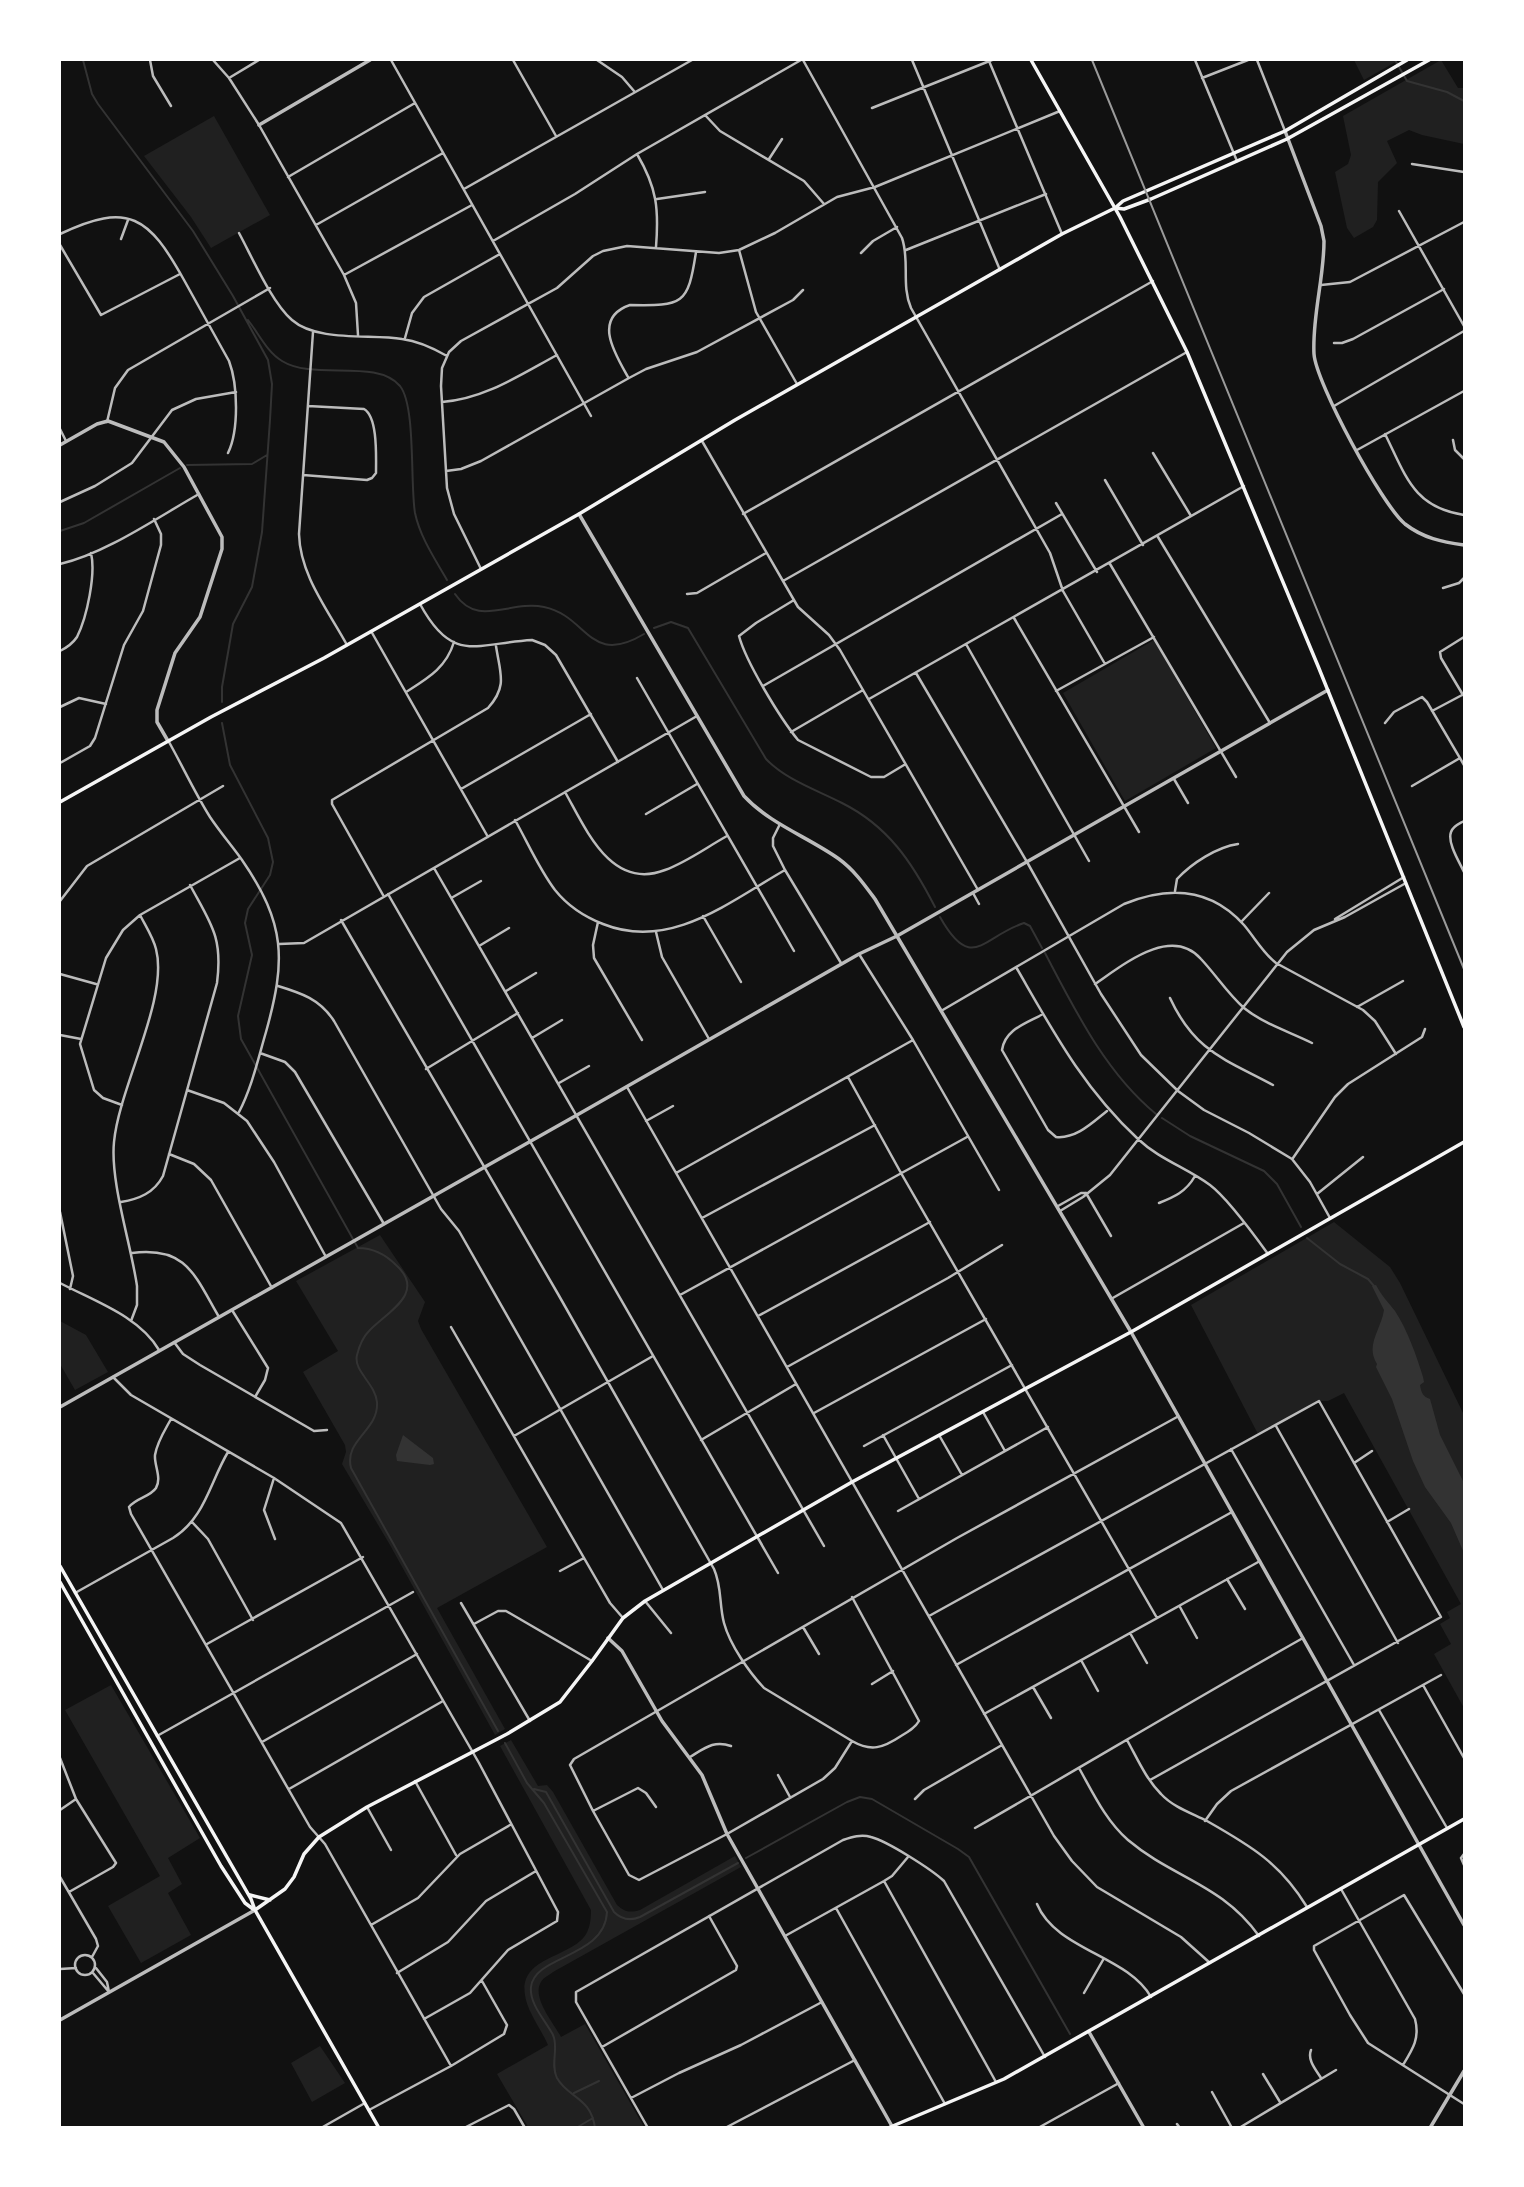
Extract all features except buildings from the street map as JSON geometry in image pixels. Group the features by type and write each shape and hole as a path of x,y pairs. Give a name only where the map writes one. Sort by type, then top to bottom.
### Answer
{"main road":[{"path":"1031,60 1115,208 1187,352 1465,1027"},
{"path":"60,802 579,514 701,440 1062,234 1115,208 1123,201 1285,131 1406,60"},
{"path":"1115,208 1125,209 1287,139 1429,60"},
{"path":"255,1910 272,1900 290,1883 304,1854 318,1837 415,1781 507,1734 560,1702 623,1618 645,1601 852,1482 1131,1332 1465,1142"},
{"path":"60,1566 379,2127"},
{"path":"60,1582 221,1866 245,1902 255,1910"},
{"path":"891,2127 996,2082 1045,2057 1465,1819"},
{"path":"248,1894 272,1900"}],"street":[{"path":"150,60 153,76 172,106"},
{"path":"213,60 229,78 259,125 344,275 356,303 358,335"},
{"path":"229,78 259,60"},
{"path":"259,125 370,60"},
{"path":"391,60 591,416"},
{"path":"513,60 556,136"},
{"path":"597,60 605,62 622,76 634,92"},
{"path":"464,189 692,60"},
{"path":"493,241 575,194 637,154 802,60 897,227 905,250 905,291 916,318 1053,559 1063,591 1105,664"},
{"path":"912,60 1000,270"},
{"path":"872,108 990,60 1062,234"},
{"path":"1195,60 1237,161"},
{"path":"1202,78 1248,60"},
{"path":"1257,60 1321,226 1324,250 1314,354 1322,385 1387,504 1402,521 1429,538 1465,545"},
{"path":"288,177 415,103"},
{"path":"481,569 450,504 442,402 442,368 453,348 468,336 557,288 593,256 603,251 627,246 719,253 739,250 775,233 837,197 875,187 1060,111"},
{"path":"705,115 720,131 804,181 824,204"},
{"path":"769,159 782,139"},
{"path":"316,225 443,153"},
{"path":"637,154 648,173 657,200 656,248"},
{"path":"1412,164 1465,172"},
{"path":"657,200 705,192"},
{"path":"905,250 1046,194"},
{"path":"344,275 472,205"},
{"path":"1333,407 1465,329 1399,211"},
{"path":"60,234 99,218 128,219 158,237 234,374 235,413 228,453"},
{"path":"121,239 128,219"},
{"path":"1321,285 1350,282 1465,222"},
{"path":"861,253 873,241 897,227"},
{"path":"239,233 270,288 292,320 313,332 405,339 447,356"},
{"path":"60,245 99,314 106,314 180,274"},
{"path":"739,250 759,318 797,385"},
{"path":"629,378 609,337 610,323 624,307 671,303 684,296 691,283 696,252"},
{"path":"405,339 412,313 424,297 500,254"},
{"path":"743,514 1153,281"},
{"path":"107,422 115,388 123,375 139,362 270,288"},
{"path":"1334,342 1342,343 1353,339 1444,289"},
{"path":"446,471 461,469 481,461 646,369 697,352 793,300 803,290"},
{"path":"313,332 299,534 302,559 347,645"},
{"path":"783,581 1187,352"},
{"path":"442,402 462,401 479,396 557,355"},
{"path":"1357,450 1465,391"},
{"path":"60,502 95,486 132,463 166,415 176,407 196,399 236,392"},
{"path":"303,475 367,480 376,473 373,422 369,412 364,409 308,405"},
{"path":"60,445 97,424 107,422 164,442 172,449 199,494 219,529 223,542 200,617 175,653 157,710 157,722 210,817 256,884 274,920 280,959 278,986 253,1078 239,1112"},
{"path":"60,429 66,442"},
{"path":"1385,434 1408,480 1423,499 1444,512 1465,515"},
{"path":"701,440 794,600 835,643 978,890"},
{"path":"1452,440 1455,450 1465,459"},
{"path":"1153,453 1191,517"},
{"path":"1105,480 1143,545"},
{"path":"869,700 1244,486"},
{"path":"60,564 91,553 199,494"},
{"path":"1056,503 1097,572"},
{"path":"579,514 744,796 780,824 838,859 866,886 1131,1332 1465,1925"},
{"path":"763,685 1062,514"},
{"path":"60,763 90,746 124,645 143,611 161,545 161,534 154,519"},
{"path":"1158,537 1270,723"},
{"path":"60,652 74,641 79,632 94,572 91,553"},
{"path":"687,594 697,593 766,553"},
{"path":"1110,564 1236,777"},
{"path":"1443,588 1465,578"},
{"path":"794,600 738,636 791,732 807,745 871,776 884,777 905,764"},
{"path":"420,604 432,623 453,642 477,648 532,640 545,645 556,655 618,762"},
{"path":"1014,618 1139,832"},
{"path":"371,631 488,837"},
{"path":"1432,711 1464,694 1441,658 1440,652 1465,636"},
{"path":"1056,691 1154,637"},
{"path":"406,692 437,672 453,642"},
{"path":"966,644 1089,861"},
{"path":"496,646 502,686 496,699 478,715 332,800 332,804 472,1041 778,1573"},
{"path":"916,673 1095,984 1141,1055 1178,1091 1210,1114 1249,1133 1292,1160 1317,1194 1330,1218"},
{"path":"636,678 794,951"},
{"path":"791,732 863,690"},
{"path":"60,1407 1328,690"},
{"path":"1385,723 1394,712 1422,697 1465,765"},
{"path":"60,707 79,698 106,704"},
{"path":"461,789 591,714"},
{"path":"279,944 304,943 697,716"},
{"path":"1412,786 1460,758"},
{"path":"1173,778 1188,803"},
{"path":"646,814 697,784"},
{"path":"60,901 87,866 223,786"},
{"path":"565,792 602,853 616,866 629,873 646,875 664,871 727,836"},
{"path":"515,820 555,890 574,907 598,922 627,931 656,932 678,928 785,870"},
{"path":"1465,821 1454,827 1450,839 1465,872"},
{"path":"780,824 773,838 773,846 841,963"},
{"path":"1175,892 1177,879 1191,866 1238,844"},
{"path":"122,1105 103,1098 94,1090 81,1053 81,1039 96,984 111,948 123,930 140,915 240,858"},
{"path":"434,868 824,1546"},
{"path":"1333,921 1342,912 1404,877"},
{"path":"452,898 481,881"},
{"path":"1059,1209 1110,1175 1276,963 1305,936 1406,883"},
{"path":"121,1202 136,1199 159,1184 217,983 220,952 216,934 190,885"},
{"path":"941,1011 1124,904 1141,897 1175,892 1212,900 1241,922 1276,963 1357,1007 1375,1021 1396,1054"},
{"path":"972,893 979,904"},
{"path":"1241,922 1269,893"},
{"path":"1365,899 1368,904"},
{"path":"131,1321 138,1293 113,1155 122,1105 157,980 156,949 140,915"},
{"path":"703,916 741,982"},
{"path":"341,920 710,1563 721,1588 726,1627 755,1678 764,1688 869,1749 884,1746 919,1724 916,1713 852,1597"},
{"path":"598,922 593,945 594,958 642,1040"},
{"path":"479,946 509,928"},
{"path":"656,932 662,957 709,1040"},
{"path":"1095,984 1157,948 1182,948 1200,957 1254,1016 1312,1043"},
{"path":"859,954 913,1040 999,1190"},
{"path":"1016,967 1086,1084 1139,1140 1161,1157 1213,1187 1268,1254"},
{"path":"506,991 536,973"},
{"path":"60,974 96,984"},
{"path":"1357,1007 1402,981"},
{"path":"278,986 310,997 328,1012 434,1197 459,1231 663,1590"},
{"path":"1170,998 1188,1030 1209,1051 1273,1085"},
{"path":"426,1069 518,1013"},
{"path":"1043,1014 1009,1033 1003,1041 1002,1050 1048,1130 1056,1138 1075,1134 1109,1110"},
{"path":"532,1038 562,1020"},
{"path":"1292,1160 1338,1093 1422,1037 1425,1029"},
{"path":"60,1035 81,1039"},
{"path":"676,1172 913,1040"},
{"path":"260,1053 285,1062 295,1072 384,1225"},
{"path":"559,1083 589,1066"},
{"path":"848,1077 1157,1618"},
{"path":"627,1087 1065,1852 1097,1887 1181,1937 1210,1963"},
{"path":"187,1090 224,1103 239,1112 260,1139 326,1257"},
{"path":"646,1121 673,1106"},
{"path":"702,1218 875,1125"},
{"path":"680,1295 967,1137"},
{"path":"169,1154 194,1164 211,1180 272,1288"},
{"path":"1317,1194 1363,1157"},
{"path":"1158,1203 1189,1187 1195,1176"},
{"path":"1086,1193 1111,1236"},
{"path":"60,1212 73,1276 70,1289"},
{"path":"758,1316 930,1222"},
{"path":"1111,1299 1244,1223"},
{"path":"787,1367 959,1272 1002,1245"},
{"path":"132,1253 154,1251 180,1261 194,1273 219,1317"},
{"path":"60,1283 131,1321 145,1331 159,1350"},
{"path":"233,1310 268,1368 265,1380 255,1397"},
{"path":"813,1413 986,1318"},
{"path":"451,1326 583,1558 610,1603 623,1618"},
{"path":"174,1342 189,1358 314,1431 327,1430"},
{"path":"514,1436 653,1356"},
{"path":"863,1446 1012,1365"},
{"path":"113,1377 131,1395 274,1478 338,1519 363,1557 472,1751 559,1917 557,1921 508,1950 470,1993 424,2019"},
{"path":"701,1440 796,1384"},
{"path":"929,1616 1319,1401 1441,1617 1150,1780"},
{"path":"983,1412 1005,1451"},
{"path":"852,1741 830,1774 727,1834 643,1879 635,1880 629,1875 570,1768 574,1759 852,1597 1177,1417"},
{"path":"171,1419 156,1450 156,1487 129,1507 310,1827 324,1843 451,2066"},
{"path":"1275,1425 1398,1643"},
{"path":"898,1511 1048,1427"},
{"path":"883,1435 919,1499"},
{"path":"939,1435 962,1475"},
{"path":"1231,1449 1355,1666"},
{"path":"1354,1463 1372,1451"},
{"path":"75,1593 181,1533 203,1507 228,1452"},
{"path":"274,1478 264,1510 275,1539"},
{"path":"1387,1522 1409,1509"},
{"path":"956,1665 1232,1512"},
{"path":"192,1522 208,1539 253,1619"},
{"path":"207,1645 363,1557"},
{"path":"560,1571 583,1558"},
{"path":"984,1714 1260,1561"},
{"path":"1227,1579 1245,1609"},
{"path":"156,1736 413,1592"},
{"path":"645,1601 671,1633"},
{"path":"461,1604 530,1721"},
{"path":"1179,1606 1197,1637"},
{"path":"474,1624 498,1611 506,1611 592,1661"},
{"path":"803,1626 819,1654"},
{"path":"1130,1633 1147,1662"},
{"path":"608,1638 622,1651 673,1737 702,1775 727,1834 891,2127"},
{"path":"975,1828 1303,1638"},
{"path":"262,1742 417,1654"},
{"path":"1081,1660 1098,1691"},
{"path":"872,1684 893,1671"},
{"path":"1205,1821 1231,1791 1441,1675"},
{"path":"1423,1685 1465,1758"},
{"path":"1032,1686 1051,1718"},
{"path":"289,1789 443,1701"},
{"path":"1379,1710 1447,1829"},
{"path":"1127,1740 1159,1793 1174,1805 1273,1863 1308,1908"},
{"path":"690,1757 720,1742 731,1746"},
{"path":"915,1799 924,1790 1002,1745"},
{"path":"60,1758 76,1799 116,1863 69,1892"},
{"path":"1079,1768 1107,1817 1130,1842 1231,1904 1259,1936"},
{"path":"778,1775 790,1798"},
{"path":"415,1781 457,1857"},
{"path":"593,1811 638,1788 646,1793 656,1807"},
{"path":"60,1810 76,1799"},
{"path":"368,1807 391,1850"},
{"path":"370,1925 418,1898 457,1857 510,1825"},
{"path":"648,2127 576,2001 576,1992 850,1837 870,1836 935,1872 949,1888 1045,2057"},
{"path":"1463,1855 1465,1865"},
{"path":"784,1936 884,1881 908,1857"},
{"path":"397,1973 448,1942 479,1906 536,1871"},
{"path":"61,1878 96,1939 98,1945 92,1957 95,1968 102,1973 109,1992"},
{"path":"884,1881 996,2082"},
{"path":"1341,1889 1415,2019 1418,2033 1416,2042 1403,2066"},
{"path":"1465,1994 1404,1895 1314,1946 1315,1953 1368,2043 1465,2104"},
{"path":"1037,1905 1051,1926 1143,1984 1151,1997"},
{"path":"836,1908 946,2104"},
{"path":"60,2020 255,1910"},
{"path":"602,2047 737,1968 709,1916"},
{"path":"92,1957 82,1955 76,1961 76,1968 83,1975 95,1968"},
{"path":"1084,1993 1104,1959"},
{"path":"60,1969 76,1968"},
{"path":"92,1972 109,1992"},
{"path":"369,2110 451,2066 498,2038 508,2028 482,1981"},
{"path":"631,2098 741,2046 822,2002"},
{"path":"1089,2032 1144,2127"},
{"path":"1311,2050 1312,2063 1321,2078"},
{"path":"725,2127 855,2060"},
{"path":"1239,2127 1336,2070"},
{"path":"1430,2127 1465,2071"},
{"path":"1263,2074 1280,2102"},
{"path":"1038,2127 1119,2082"},
{"path":"1212,2092 1232,2127"},
{"path":"321,2127 365,2103"},
{"path":"464,2127 503,2107 512,2106 525,2127"}],"shaded area":[{"path":"1354,60 1399,60 1364,80"},
{"path":"1441,60 1458,88 1464,88 1464,144 1409,130 1387,141 1397,163 1378,182 1377,220 1373,227 1354,238 1347,228 1335,172 1348,164 1351,155 1343,116"},
{"path":"214,116 270,215 211,248 144,156"},
{"path":"1154,640 1216,748 1125,801 1063,693"},
{"path":"1334,1222 1390,1267 1464,1415 1464,1708 1434,1654 1451,1644 1440,1624 1450,1618 1447,1612 1461,1604 1344,1393 1328,1401 1319,1401 1258,1434 1191,1305"},
{"path":"380,1235 425,1302 418,1321 421,1329 547,1547 437,1608 505,1729 495,1735 342,1464 345,1445 303,1372 338,1351 296,1281"},
{"path":"1376,1285 1408,1335 1423,1377 1424,1382 1420,1385 1422,1392 1430,1399 1440,1435 1464,1483 1464,1553 1451,1523 1425,1487 1413,1461 1392,1399 1376,1367 1373,1344 1384,1310 1372,1286"},
{"path":"60,1321 86,1335 108,1372 75,1390 60,1364"},
{"path":"403,1435 433,1458 434,1464 397,1461 396,1455"},
{"path":"111,1685 200,1838 168,1858 182,1884 168,1893 191,1935 141,1963 108,1906 160,1876 65,1710"},
{"path":"511,1740 538,1786 547,1785 553,1792 617,1905 622,1909 630,1912 640,1910 735,1856 741,1867 553,1972 540,1984 539,1997 561,2037 585,2024 644,2127 528,2127 497,2074 548,2045 528,2007 525,1983 529,1973 537,1966 567,1950 584,1937 589,1928 591,1913 500,1746"},
{"path":"320,2046 345,2083 312,2102 291,2063"}],"waterway":[{"path":"83,60 92,94 98,104 193,231 268,360 272,384 262,532 252,587 233,624 222,702"},
{"path":"1395,60 1407,81 1447,92 1464,101"},
{"path":"248,320 268,348 282,361 295,367 376,373 400,386 408,410 417,522 447,580"},
{"path":"187,465 252,464 267,455"},
{"path":"60,531 84,523 180,468"},
{"path":"455,594 464,604 484,611 544,607 559,612 590,636 611,645 626,643 644,634"},
{"path":"654,628 671,622 688,628 766,759 792,779 858,812 886,834 908,860 935,907"},
{"path":"222,723 230,765 268,838 273,862 270,875 248,909 245,923 252,955 238,1016 241,1039 358,1248 374,1250 388,1258 404,1275 407,1284 401,1301 367,1333 358,1352 358,1366 377,1402 373,1420 352,1450 351,1468 498,1731"},
{"path":"940,917 951,934 961,944 970,947 979,946 1024,923 1030,926 1042,948"},
{"path":"1045,953 1106,1060 1156,1114"},
{"path":"1162,1118 1190,1136 1264,1171 1277,1184 1301,1227"},
{"path":"1307,1238 1340,1264 1368,1279 1374,1286"},
{"path":"505,1743 527,1783 544,1803 607,1912 603,1927 595,1939 544,1968 535,1976 531,1987 535,2006 555,2040 554,2067 557,2078 589,2110 595,2128"},
{"path":"534,1789 546,1792 614,1912 623,1918 640,1917 738,1863"},
{"path":"746,1858 847,1802 860,1797 872,1799 969,1857 1070,2034"},
{"path":"574,2093 599,2081"},
{"path":"576,2128 593,2118"}],"railway":[{"path":"1092,60 1464,969"}]}
